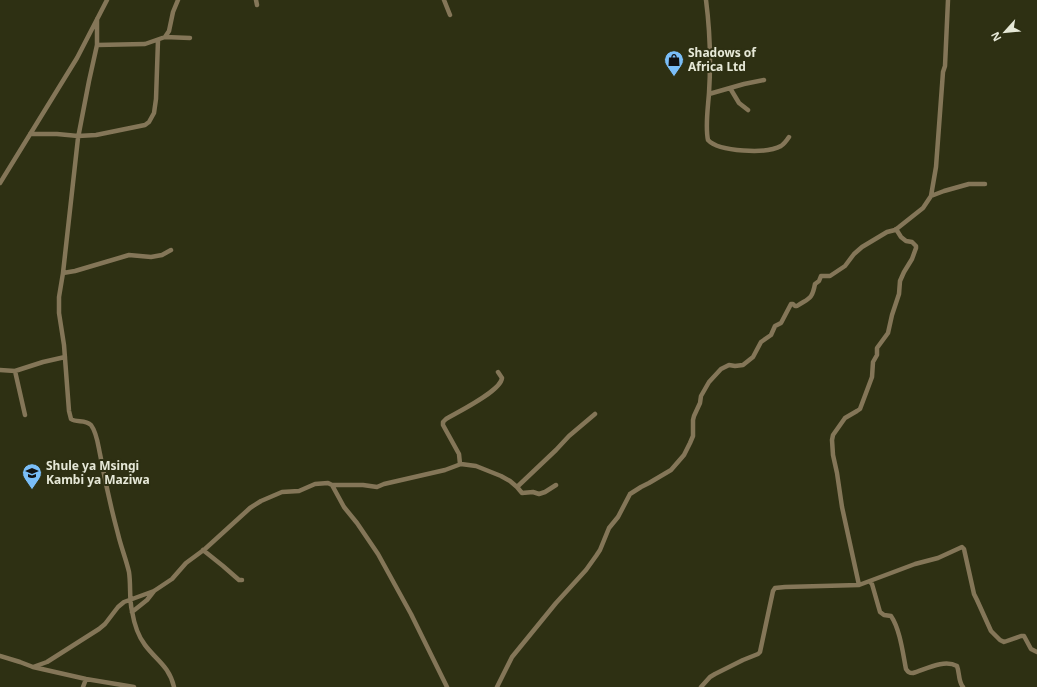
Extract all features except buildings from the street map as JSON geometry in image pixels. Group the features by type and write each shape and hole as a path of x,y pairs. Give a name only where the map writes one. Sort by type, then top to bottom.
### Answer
{"street":[{"path":"0,183 77,58 107,0"},
{"path":"97,45 145,44 158,40 165,36 169,31 173,12 178,0"},
{"path":"444,0 450,15"},
{"path":"706,0 711,54 707,138 710,143 731,149 760,151 781,146 790,137"},
{"path":"497,687 512,657 556,603 586,570 596,556 609,528 618,517 630,494 668,472 684,455 693,436 693,420 700,403 701,396 717,372 729,365 743,365 747,362 754,356 761,342 771,335 774,327 782,321 791,304 796,306 810,298 815,284 821,276 830,276 843,268 854,254 862,247 887,232 896,229 923,208 931,196 936,167 943,72 945,66 948,0"},
{"path":"97,19 97,45 78,136 63,273 60,287 59,313 65,357 70,416 74,421 86,422 91,425 94,430 118,534 128,566 132,612 142,640 167,669 172,678 174,687"},
{"path":"165,36 190,38"},
{"path":"30,134 78,136 96,135 145,125 149,122 154,113 156,99 158,40"},
{"path":"709,94 764,80"},
{"path":"730,88 739,103 748,110"},
{"path":"931,196 969,184 985,184"},
{"path":"859,585 832,454 832,440 833,435 845,418 858,411 860,408 872,377 877,348 888,333 899,294 900,281 915,254 916,248 914,243 903,239 896,229"},
{"path":"63,273 75,271 129,254 151,256 162,255 171,250"},
{"path":"0,370 15,371 65,357"},
{"path":"15,371 25,415"},
{"path":"460,464 459,454 446,430 444,422 446,419 489,394 501,382 502,378 498,372"},
{"path":"517,487 569,436 595,414"},
{"path":"32,667 47,662 99,630 121,605 154,591 172,579 186,563 203,550 250,508 261,501 282,492 302,490 315,484 377,487 384,484 445,470 460,464 476,466 506,479 517,487 522,493 533,492 539,494 556,485"},
{"path":"332,485 344,507 378,554 411,614 448,687"},
{"path":"701,687 710,676 760,652 773,591 775,588 859,585 915,564 938,558 962,546 964,549 974,594 991,630 1000,640 1004,642 1024,636 1031,649 1037,652"},
{"path":"203,550 239,580 242,580"},
{"path":"870,582 872,584 880,612 884,616 891,616 894,621 901,643 907,672 913,673 943,663 953,664 957,666 960,684 963,687"},
{"path":"132,612 147,600 154,591"},
{"path":"0,656 32,667 86,679 134,687"},
{"path":"83,687 86,679"}],"place":[{"name":"Shadows of Africa Ltd","path":"674,77"},
{"name":"Shule ya Msingi Kambi ya Maziwa","path":"32,490"}]}
